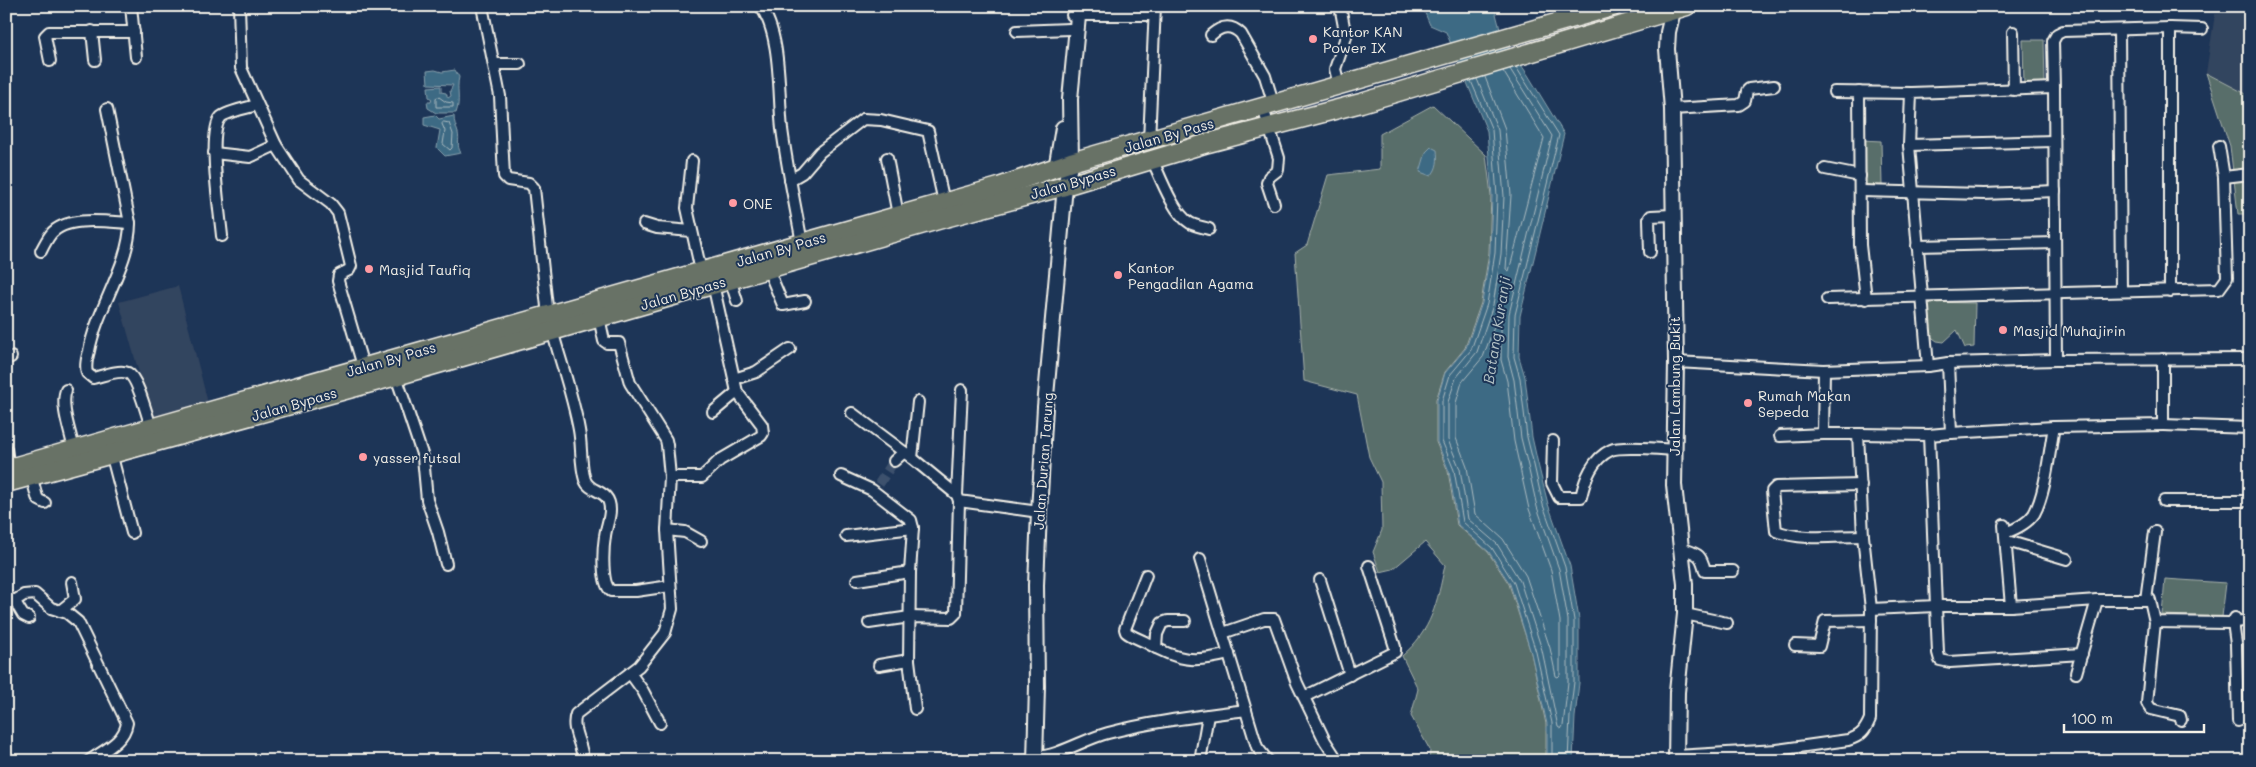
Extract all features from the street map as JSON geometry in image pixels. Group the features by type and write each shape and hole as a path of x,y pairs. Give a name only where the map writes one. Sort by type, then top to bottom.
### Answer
{"highway":[{"name":"Jalan By Pass","path":"550,323 701,271 798,249 898,215 1063,165 1268,107 1345,83 1541,29 1615,6"},
{"name":"Jalan Bypass","path":"7,473 112,453 396,376 514,333 550,323 600,317 768,269 798,249 1065,186 1152,158 1269,126 1361,104 1680,8"},
{"name":"Jalan By Pass","path":"30,470 74,450 363,366 514,333"}],"street":[{"path":"131,6 136,57"},
{"path":"239,6 241,68 257,105 276,145 299,180 331,204 342,223 351,266 349,270 339,275 338,281 363,366"},
{"path":"482,6 500,96 504,176 508,180 529,183 534,188 550,323 579,429 585,479 592,488 602,493 610,504 610,517 605,536 604,575 606,586 612,591 670,586"},
{"path":"760,6 768,18 773,33 782,130 798,249"},
{"path":"1340,6 1346,37 1336,66 1345,83"},
{"name":"Jalan Lambung Bukit","path":"1676,758 1677,692 1685,614 1685,584 1674,485 1676,362 1672,215 1672,109 1668,32 1680,8"},
{"path":"1017,31 1074,14 1154,10 1149,141"},
{"name":"Jalan Durian Tarung","path":"1035,759 1036,586 1039,512 1045,407 1065,186 1062,139 1074,14"},
{"path":"1211,35 1216,30 1226,27 1236,29 1256,56 1266,76 1269,126 1279,158 1279,166 1276,173 1269,178 1267,183 1274,204"},
{"path":"2170,28 2170,290"},
{"path":"2056,360 2053,41 2057,34 2069,30 2202,29"},
{"path":"2119,30 2121,291"},
{"path":"92,31 95,60"},
{"path":"50,61 45,36 49,32 134,32"},
{"path":"2013,32 2014,90"},
{"path":"495,64 520,64"},
{"path":"1672,109 1739,105 1746,101 1746,94 1749,89 1774,86"},
{"path":"1834,92 2054,88"},
{"path":"1858,92 1861,191 1860,245 1866,299"},
{"path":"1911,92 1909,145 1928,366"},
{"path":"222,236 214,153 215,136 222,116 257,105"},
{"path":"107,109 130,223 126,249 101,309 91,340 86,367 87,373 93,378 122,372 129,373 134,380 151,427"},
{"path":"790,180 802,173 820,152 863,119 881,120 928,131 944,202"},
{"path":"1909,145 2054,141"},
{"path":"214,153 250,157 276,145"},
{"path":"1827,299 2219,289 2227,278 2224,177 2219,146"},
{"path":"888,158 898,215"},
{"path":"1152,158 1169,194 1185,219 1189,223 1209,229"},
{"path":"692,161 687,199 691,231 701,271"},
{"path":"1825,168 1860,176"},
{"path":"2224,177 2250,174"},
{"path":"1861,191 1984,194 2055,191"},
{"path":"1650,252 1649,219 1651,216 1672,215"},
{"path":"41,251 57,228 72,223 94,221 130,223"},
{"path":"644,224 657,228 691,231"},
{"path":"1917,246 2055,243"},
{"path":"768,269 783,304 805,301"},
{"path":"730,279 737,301"},
{"path":"670,477 702,477 720,460 761,436 763,427 737,392 713,284"},
{"path":"583,761 574,729 576,714 639,666 665,633 672,609 668,530 670,477 666,440 630,383 619,343 607,343 604,340 600,317"},
{"path":"734,380 756,372 790,349"},
{"path":"1676,362 1824,370 1928,366 1948,363 2250,358"},
{"path":"2162,425 2163,359"},
{"path":"1948,363 1951,433"},
{"path":"1823,434 1824,370"},
{"path":"396,376 423,457 427,500 446,564"},
{"path":"66,390 64,395 65,407 74,450"},
{"path":"869,623 910,617 951,618 956,613 962,390"},
{"path":"713,412 737,392"},
{"path":"908,455 918,402"},
{"path":"852,413 908,455 958,498 1039,512"},
{"path":"1780,436 1823,434 1929,435 2054,427 2162,425 2250,428"},
{"path":"2005,533 2021,527 2034,514 2042,491 2054,427"},
{"path":"1676,758 1777,750 1848,740 1859,737 1866,730 1870,719 1871,609 1863,536 1858,434"},
{"path":"1929,435 1938,654 1940,660 1950,662 2082,654"},
{"path":"1553,440 1552,483 1559,497 1581,497 1584,484 1594,462 1612,449 1674,450"},
{"path":"6,449 7,473"},
{"path":"112,453 132,532"},
{"path":"894,461 908,455"},
{"path":"30,470 37,497 46,503"},
{"path":"841,476 875,487 909,517 913,528 910,572 909,660 915,709"},
{"path":"1861,485 1776,487 1772,491 1776,531 1784,534 1805,536 1863,536"},
{"path":"2164,501 2250,501"},
{"path":"846,536 913,528"},
{"path":"668,530 685,532 701,541"},
{"path":"2146,600 2155,532"},
{"path":"2005,533 2067,559"},
{"path":"2005,533 2011,606"},
{"path":"1681,548 1698,554 1705,571 1733,571"},
{"path":"1200,559 1257,747 1268,761"},
{"path":"1304,697 1393,654 1395,650 1369,566"},
{"path":"857,580 910,572"},
{"path":"1146,575 1125,630 1166,654 1183,660 1209,659 1229,654"},
{"path":"1320,580 1350,675"},
{"path":"60,611 75,600 72,582"},
{"path":"29,618 23,615 10,598 32,593 51,608 78,622 127,723 126,732 121,739 89,761"},
{"path":"1871,609 1936,606 2011,606 2097,600 2150,600 2155,622 2147,703 2151,709 2180,716 2181,720"},
{"path":"2076,673 2097,600"},
{"path":"1685,614 1727,623"},
{"path":"1223,633 1264,619 1274,619 1297,683 1338,761"},
{"path":"1795,645 1819,646 1825,621 1871,620"},
{"path":"2234,620 2238,722"},
{"path":"2155,622 2250,620"},
{"path":"1156,648 1157,634 1162,623 1186,621"},
{"path":"879,665 909,660"},
{"path":"630,673 643,691 660,723"},
{"path":"1035,759 1096,736 1128,728 1154,722 1246,710"},
{"path":"1200,761 1208,715"},
{"path":"1777,750 1778,761"}],"shaded area":[{"path":"2250,10 2250,96 2206,73 2215,14"},
{"path":"178,286 208,403 152,419 119,302"}],"green space":[{"path":"2023,40 2044,40 2045,85 2024,86"},
{"path":"2206,73 2250,96 2250,214 2238,214 2230,146"},
{"path":"1433,105 1486,155 1491,195 1489,253 1481,303 1465,348 1445,372 1436,400 1436,442 1448,471 1457,525 1488,552 1509,584 1531,653 1546,724 1546,753 1544,761 1429,761 1430,750 1411,716 1418,689 1402,656 1427,626 1436,604 1445,565 1425,542 1393,569 1380,572 1373,552 1382,530 1381,482 1369,457 1357,395 1304,381 1295,253 1307,245 1328,175 1380,169 1380,134"},
{"path":"1862,140 1881,141 1882,186 1862,185"},
{"path":"1926,302 1975,303 1974,347 1965,348 1957,330 1944,342 1937,341 1930,336"},
{"path":"2165,579 2226,583 2222,617 2162,615"}],"water":[{"name":"Batang Kuranji","path":"1422,6 1494,6 1502,37 1564,134 1520,316 1519,357 1525,377 1532,437 1538,464 1548,504 1570,566 1579,619 1579,683 1573,761 1544,761 1547,753 1547,724 1531,653 1510,584 1489,552 1458,525 1449,471 1437,442 1437,400 1445,373 1466,348 1482,303 1490,252 1492,196 1487,131 1446,32 1430,25"},
{"path":"435,70 442,72 455,70 459,77 456,113 436,113 428,108 427,102 431,102 432,99 429,97 428,87 441,86 441,92 446,93 448,98 451,96 450,91 453,85 428,84 427,71"},
{"path":"435,115 439,119 454,116 461,153 445,156 437,148 440,130 424,125 424,117"},
{"path":"1431,147 1437,150 1437,157 1436,167 1431,176 1420,172 1426,152"}],"tunnel":[{"path":"879,484 894,461"}],"place":[{"name":"Kantor KAN Power IX","path":"1313,39"},
{"name":"ONE","path":"733,203"},
{"name":"Masjid Taufiq","path":"369,269"},
{"name":"Kantor Pengadilan Agama","path":"1118,275"},
{"name":"Masjid Muhajirin","path":"2003,330"},
{"name":"Rumah Makan Sepeda","path":"1748,403"},
{"name":"yasser futsal","path":"363,457"}]}
